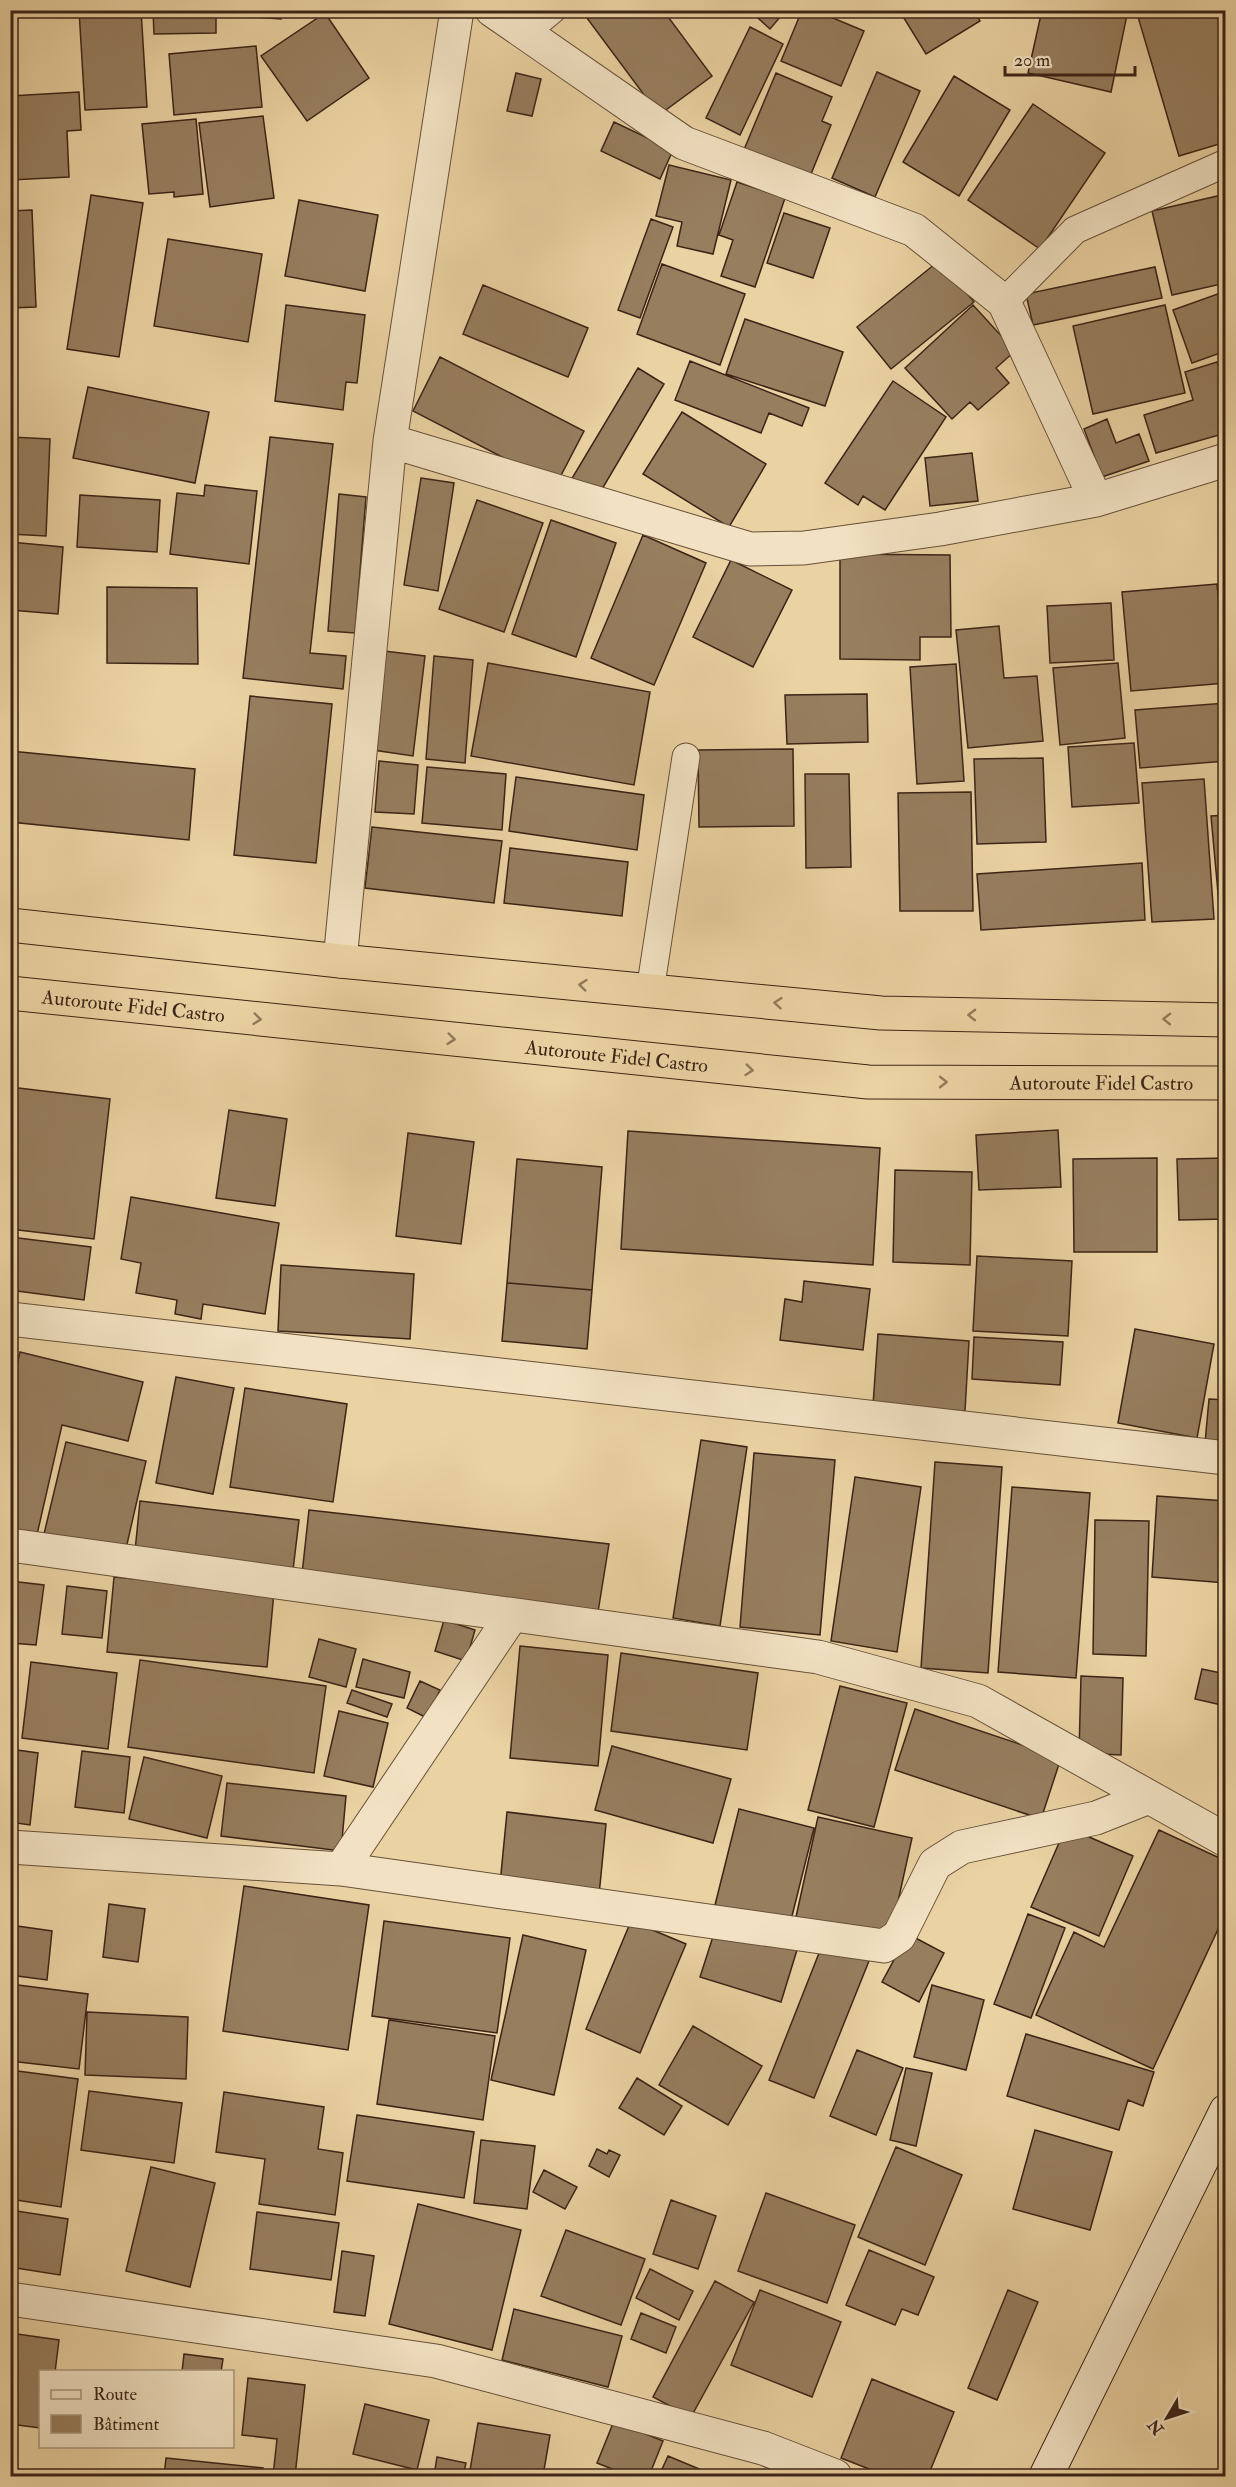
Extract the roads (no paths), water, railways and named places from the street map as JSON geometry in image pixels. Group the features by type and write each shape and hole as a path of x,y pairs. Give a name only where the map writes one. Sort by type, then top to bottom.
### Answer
{"highway":[{"path":"10,925 340,961 881,1013 1226,1020"},
{"name":"Autoroute Fidel Castro","path":"10,993 868,1082 1226,1083"}],"street":[{"path":"340,961 390,441 457,10"},
{"path":"492,10 684,143 914,230 1004,302 1096,500"},
{"path":"390,441 750,549 804,548 940,529 1096,500 1226,460"},
{"path":"10,1319 1226,1458"},
{"path":"10,1545 818,1657 978,1701 1226,1840"},
{"path":"341,1869 512,1615"},
{"path":"10,1847 341,1869 884,1946 899,1936 935,1864 962,1847 1096,1818 1149,1797"},
{"path":"1046,2476 1225,2111"},
{"path":"10,2299 436,2361 763,2448 835,2476"}],"lane":[{"path":"524,33 552,10"},
{"path":"1004,302 1075,230 1226,163"},
{"path":"650,991 686,757"}]}
